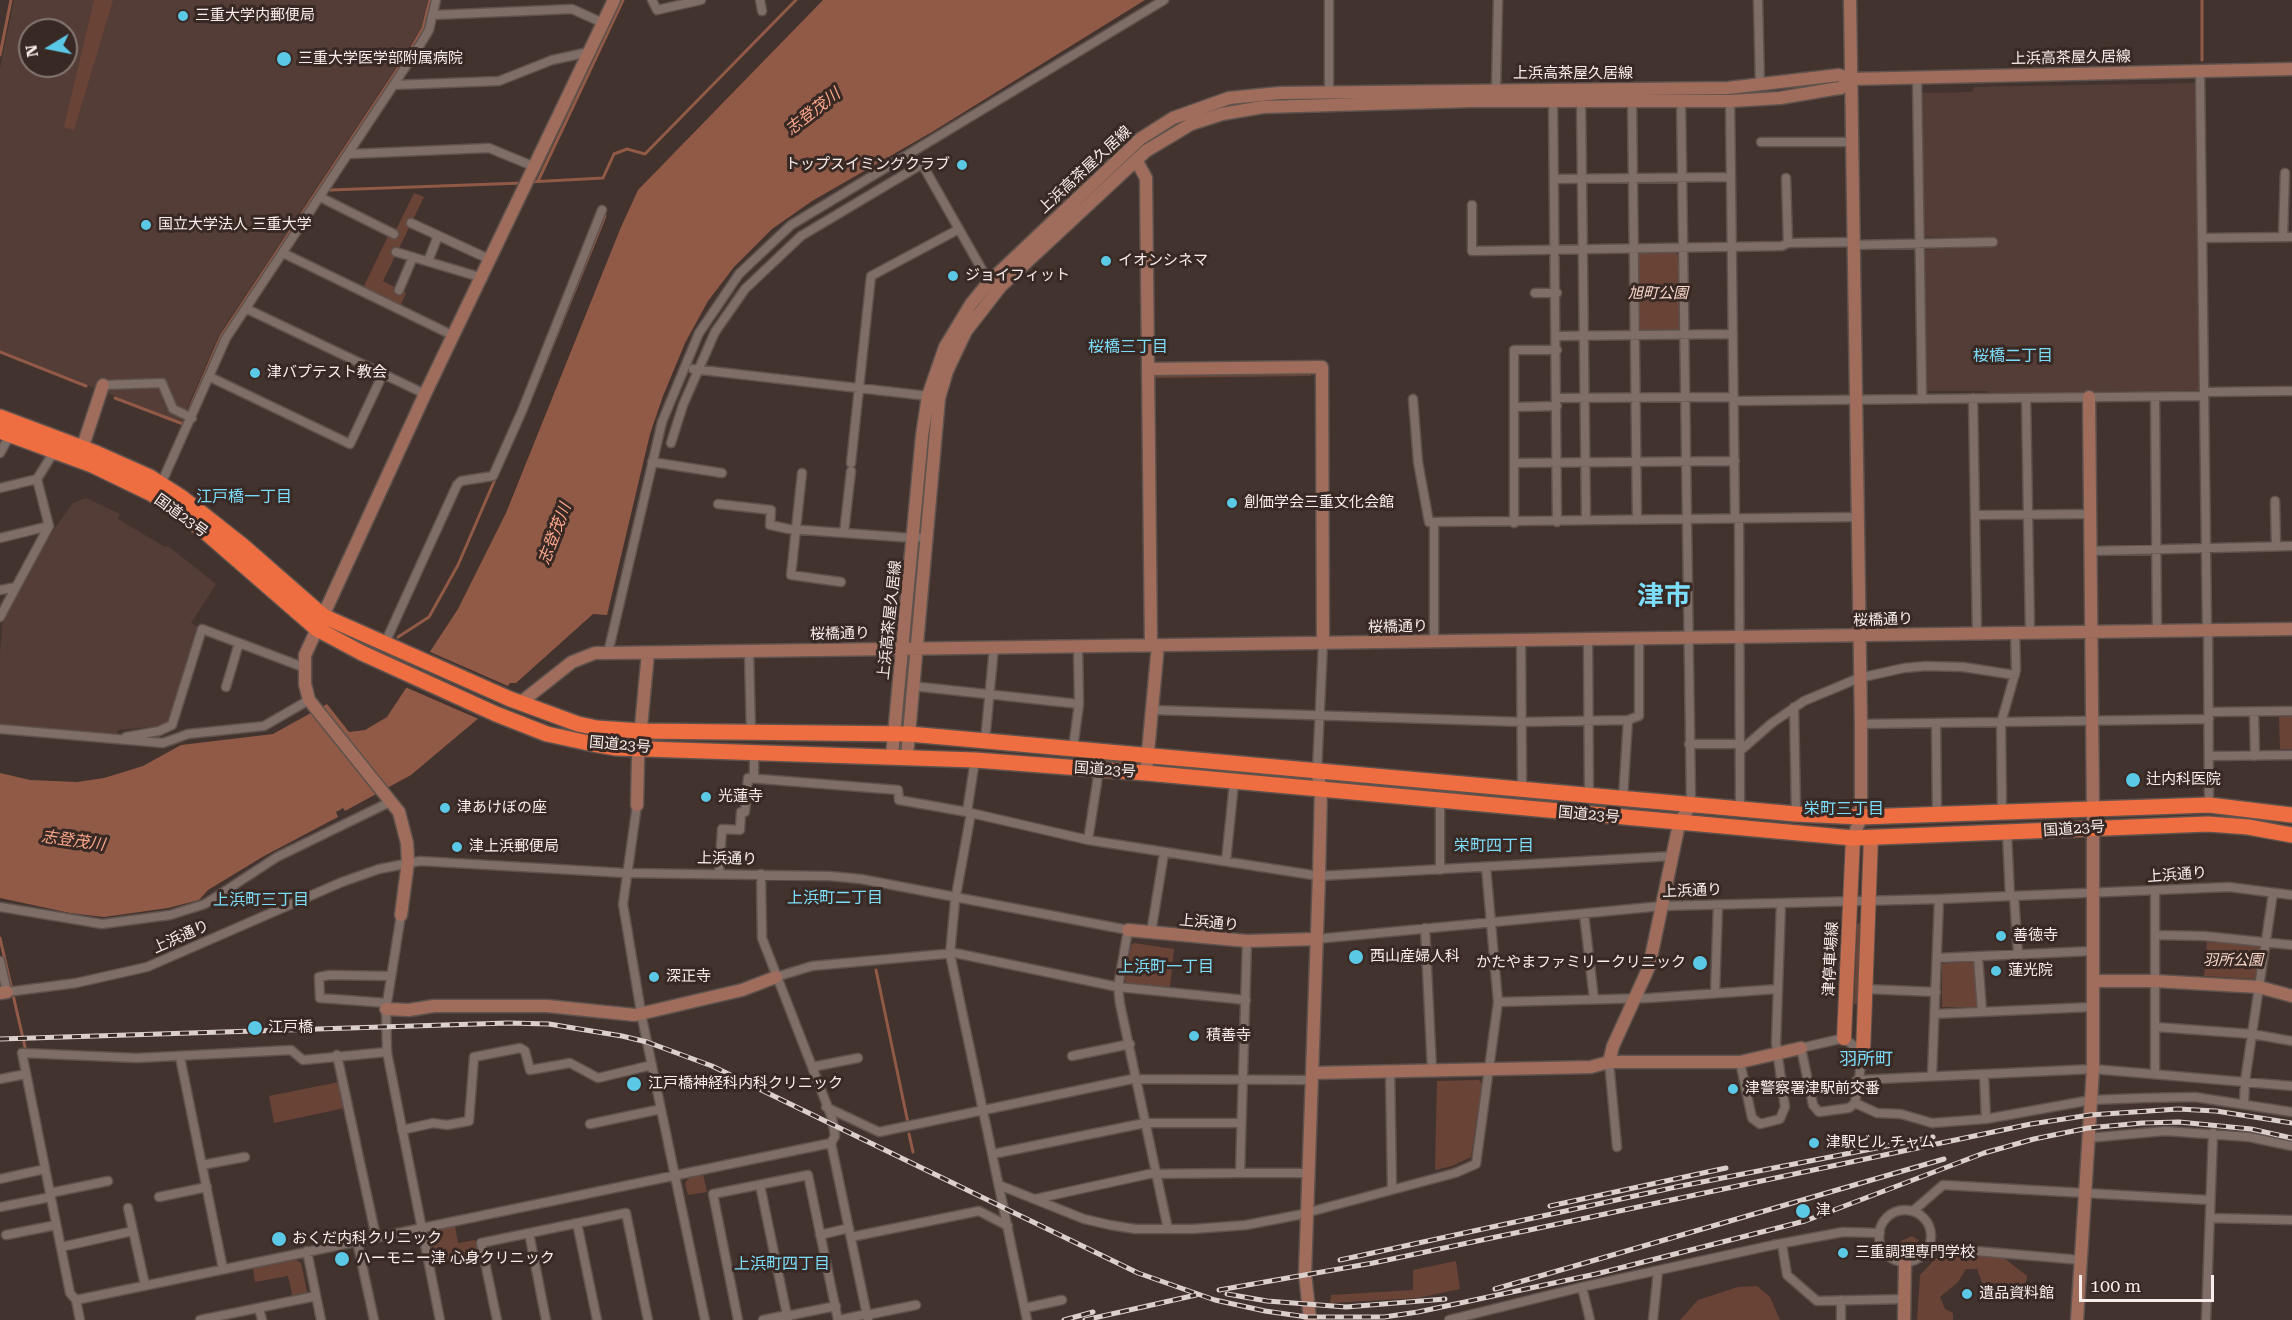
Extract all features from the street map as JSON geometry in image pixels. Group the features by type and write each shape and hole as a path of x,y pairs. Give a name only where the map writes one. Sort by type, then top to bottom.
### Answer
{"highway":[{"name":"国道23号","path":"0,417 81,454 187,518 362,654 496,714 547,734 616,748 975,760 1146,773 1679,824 1853,838 2007,834 2208,824 2248,827 2292,835"},
{"name":"国道23号","path":"5,433 127,465 161,484 243,546 320,622 369,636 515,701 578,724 640,731 901,734 1796,814 1861,817 2209,805 2292,815"}],"main road":[{"path":"1863,1053 1871,837"},
{"name":"津停車場線","path":"1844,1038 1853,838"}],"street":[{"path":"161,484 188,417 210,377 226,338 429,30 436,0"},
{"path":"440,1320 387,1052 386,1006 408,862 404,827 392,801 312,705 303,667 308,647 425,394 483,278 614,0"},
{"path":"652,0 657,10 701,0"},
{"path":"759,0 762,11"},
{"path":"608,653 662,422 699,333 723,295 755,258 791,225 1164,0"},
{"path":"1329,0 1330,97"},
{"path":"1496,90 1498,0"},
{"path":"1758,0 1760,86"},
{"path":"1850,0 1861,724 1861,817 1853,838"},
{"path":"433,15 572,9 603,23"},
{"path":"394,85 499,81 552,60 589,52"},
{"name":"上浜高茶屋久居線","path":"900,756 901,648 939,398 947,370 961,340 1001,286 1136,160 1173,133 1222,114 1330,97 1496,90 1760,86 1839,75 1851,79 2292,69"},
{"path":"2200,72 2209,805"},
{"path":"1917,77 1922,399"},
{"name":"上浜高茶屋久居線","path":"901,734 912,686 928,396 949,339 971,304 989,282 1140,139 1165,123 1203,105 1229,98 1262,94 1553,101 1730,101 1780,98 1841,88 1851,79"},
{"path":"1553,101 1557,250 1557,522"},
{"path":"1581,101 1586,520"},
{"path":"1632,101 1636,520"},
{"path":"1617,1147 1609,1062 1613,1046 1638,998 1649,968 1679,824 1691,804 1685,520 1681,101"},
{"path":"1730,101 1741,747 1740,808"},
{"path":"1761,142 1852,142"},
{"path":"349,154 489,148 530,177"},
{"path":"1136,160 1146,178 1154,645 1153,710 1146,773"},
{"path":"671,443 697,370 726,314 745,290 779,254 820,223 922,164 989,282"},
{"path":"2202,238 2288,237 2285,173"},
{"path":"1554,179 1731,177"},
{"path":"1786,178 1788,243"},
{"path":"320,197 394,234"},
{"path":"1472,205 1472,251 1782,246 1788,243 1993,242"},
{"path":"385,643 457,485 460,481 493,476 522,411 602,210"},
{"path":"411,223 491,260"},
{"path":"844,533 871,276 959,229"},
{"path":"429,261 438,236"},
{"path":"396,252 483,278"},
{"path":"283,253 454,336"},
{"path":"399,290 413,257"},
{"path":"1535,293 1557,293"},
{"path":"247,309 425,394"},
{"path":"1557,336 1733,334"},
{"path":"1514,523 1514,350 1557,350"},
{"path":"1148,369 1322,367 1323,643 1317,771 1321,790 1309,1076 1305,1286 1310,1320"},
{"path":"683,368 928,396"},
{"path":"210,377 350,444 383,374"},
{"path":"0,488 37,479 52,456 81,454 103,385 162,383 173,409 188,417"},
{"path":"1515,407 1585,398 2155,397 2292,391"},
{"path":"2077,1320 2093,1069 2094,808 2089,397"},
{"path":"2155,397 2157,630"},
{"path":"1973,398 1977,633"},
{"path":"2026,398 2030,632"},
{"path":"1413,399 1426,516 1429,522 1434,524 1858,517"},
{"path":"0,453 5,433"},
{"path":"1514,463 1735,460"},
{"path":"652,462 722,473"},
{"path":"802,473 791,575 841,582"},
{"path":"0,617 49,526 37,479"},
{"path":"2275,501 2276,546"},
{"path":"718,504 771,510 770,525 796,530 919,537"},
{"path":"1975,515 2091,514"},
{"path":"1434,524 1434,642"},
{"path":"0,538 49,526"},
{"path":"2091,551 2292,546"},
{"path":"0,590 16,587"},
{"path":"126,739 126,734 159,731 172,725 202,629 303,667"},
{"name":"桜橋通り","path":"515,701 572,662 595,653 2292,629"},
{"path":"2002,812 2001,723 2014,675 2015,632"},
{"path":"1153,710 1523,722 1628,720 1639,716 1639,638"},
{"path":"1588,639 1589,795"},
{"path":"1521,640 1522,788"},
{"path":"226,687 239,643"},
{"path":"1073,748 1079,704 1078,646"},
{"path":"985,741 994,647"},
{"path":"749,651 751,733"},
{"path":"648,653 640,731 637,805 625,873 623,904 652,1065 705,1320"},
{"path":"1689,744 1741,747 1794,707 1821,693 1859,678 1904,668 1963,667 2014,675"},
{"path":"912,686 1079,704"},
{"path":"0,729 164,742 188,734 264,726 312,705"},
{"path":"1794,707 1796,814"},
{"path":"2254,711 2255,756"},
{"path":"1861,724 2093,721 2254,711 2292,711"},
{"path":"1623,798 1628,720"},
{"path":"1936,723 1936,815"},
{"path":"754,752 754,778"},
{"path":"2209,756 2292,755"},
{"path":"975,760 950,954 1028,1320"},
{"path":"1088,840 1099,770"},
{"path":"719,873 722,829 740,830 741,812 745,812 748,778 898,790 899,800 1088,840 1319,876 1673,856"},
{"path":"1226,861 1234,783"},
{"path":"0,907 102,924 170,915 205,904 277,856 392,801"},
{"path":"1440,801 1440,870"},
{"path":"1861,817 1871,837"},
{"path":"2007,834 2018,954"},
{"path":"1151,933 1164,853"},
{"name":"上浜通り","path":"9,992 76,983 147,967 342,882 408,862 453,861 625,873 761,874 861,879 1128,930 1247,941 1316,939 1662,906 2156,892 2229,887 2292,895"},
{"path":"999,1185 1084,1219 1110,1225 1168,1229 1246,1225 1392,1190 1455,1173 1476,1164 1498,1002 1486,867"},
{"path":"761,874 760,932 832,1118 835,1136 831,1143 867,1316"},
{"path":"2155,1073 2156,892"},
{"path":"2244,1103 2245,1081 2273,893"},
{"path":"1932,1075 1939,899"},
{"path":"1740,1062 1752,1118 1760,1124 1780,1119 1785,1107 1776,1043 1781,903"},
{"path":"1715,993 1718,905"},
{"path":"1584,914 1594,999"},
{"path":"1425,928 1432,1070"},
{"path":"1128,930 1118,987 1144,1123 1168,1229"},
{"path":"2156,935 2265,941 2292,945"},
{"path":"1240,1173 1247,941"},
{"path":"1937,958 2092,951"},
{"path":"391,976 330,975 319,977 320,998 408,1010 434,1006 547,1006 608,1014 642,1013 742,990 813,966 950,954 1118,987 1246,999"},
{"path":"1978,957 1982,1011"},
{"path":"0,960 9,992"},
{"path":"2093,981 2156,981 2259,987 2292,996"},
{"path":"1498,1002 1638,998 1778,989"},
{"path":"1865,989 1936,993"},
{"path":"1935,1014 2092,1007"},
{"path":"2156,1027 2252,1034 2292,1041"},
{"path":"826,1107 879,1132 1137,1079 1591,1067 1609,1062 1740,1062 1844,1038 1863,1053 1855,1103 1849,1108 1819,1112 1813,1105 1801,1048"},
{"path":"1072,1056 1130,1044"},
{"path":"402,1130 433,1123 447,1125 469,1121 474,1057 520,1048 525,1051 530,1070 570,1063 598,1078 652,1065"},
{"path":"80,1320 76,1300 70,1293 22,1053 180,1057 291,1050 303,1060 387,1052"},
{"path":"337,1055 376,1237"},
{"path":"180,1057 223,1269"},
{"path":"813,1070 817,1066 858,1058"},
{"path":"1857,1080 2093,1069 2292,1086"},
{"path":"1390,1071 1392,1190"},
{"path":"0,1079 26,1074"},
{"path":"1984,1074 1986,1119"},
{"path":"1855,1103 1877,1113 1901,1113 1932,1123 1986,1119 2091,1100 2195,1097 2292,1112"},
{"path":"590,1124 661,1109"},
{"path":"993,1154 1144,1123 1241,1123"},
{"path":"2088,1138 2164,1131 2213,1133 2292,1146"},
{"path":"2206,1320 2213,1133"},
{"path":"76,1300 831,1143"},
{"path":"202,1165 245,1157"},
{"path":"0,1179 45,1169"},
{"path":"1034,1199 1156,1174 1308,1173"},
{"path":"738,1320 712,1194 808,1175 839,1320 916,1305"},
{"path":"0,1207 108,1181"},
{"path":"760,1185 787,1317"},
{"path":"1913,1211 1927,1221 1930,1229 1929,1247 1917,1259 1905,1263 1886,1252 1882,1246 1880,1233 1884,1222 1897,1212 1913,1211 1943,1185 2210,1200"},
{"path":"159,1197 207,1187"},
{"path":"128,1208 145,1285"},
{"path":"820,1235 979,1211 1008,1226"},
{"path":"497,1320 481,1243 626,1213 648,1320"},
{"path":"2210,1218 2292,1220"},
{"path":"577,1223 597,1320"},
{"path":"6,1234 56,1225"},
{"path":"61,1247 133,1231"},
{"path":"1449,1320 1484,1316 1582,1287 1782,1244 1843,1232 1880,1233"},
{"path":"529,1233 546,1320"},
{"path":"357,1241 374,1320"},
{"path":"1782,1244 1787,1275 1817,1301 1904,1299"},
{"path":"1929,1247 2081,1260"},
{"path":"307,1251 321,1320"},
{"path":"1904,1320 1905,1263"},
{"path":"1653,1320 1658,1271"},
{"path":"1582,1287 1590,1320"},
{"path":"201,1320 316,1296"},
{"path":"1025,1308 1062,1300"},
{"path":"1841,1300 1841,1320"},
{"path":"763,1320 836,1306"},
{"path":"260,1308 262,1320"}],"shaded area":[{"name":"国立大学法人 三重大学","path":"14,0 428,0 422,26 410,46 219,335 181,422 0,351 0,68"},
{"path":"2198,83 2200,390 1990,394 1987,391 1926,391 1924,250 1996,245 1995,238 1923,237 1921,93 1972,92 1974,87"},
{"path":"86,498 120,514 118,519 165,547 168,546 216,584 191,623 198,627 169,722 160,726 118,730 117,734 0,726 0,653 3,618 36,555 73,503"}],"green space":[{"path":"94,0 113,0 74,130 64,127 76,78 78,78 78,68"},
{"path":"414,193 424,197 383,281 406,293 400,306 363,288 389,234 393,236"},
{"name":"旭町公園","path":"1640,253 1676,253 1679,257 1680,332 1638,332 1636,257"},
{"path":"1311,372 1311,376 1153,378 1157,374"},
{"path":"2292,716 2292,749 2280,749 2279,717"},
{"path":"1860,923 1858,1003 1854,1004 1857,924"},
{"name":"羽所公園","path":"2207,942 2259,945 2262,949 2257,979 2204,976"},
{"path":"1134,943 1174,949 1170,987 1127,983 1125,980 1131,945"},
{"path":"1974,960 1979,1004 1975,1007 1942,1007 1942,964"},
{"path":"1479,1080 1482,1084 1471,1157 1452,1166 1435,1170 1437,1081"},
{"path":"339,1082 345,1108 274,1123 269,1096"},
{"path":"703,1174 707,1192 688,1195 685,1183 689,1178"},
{"path":"455,1226 458,1243 475,1240 479,1253 432,1262 427,1236 432,1230"},
{"path":"1912,1236 1918,1240 1916,1249 1907,1253 1897,1251 1897,1243"},
{"path":"1940,1254 2004,1258 2027,1276 2026,1283 2021,1286 1989,1287 1982,1283 1977,1269 1966,1269 1958,1282 1940,1297 1945,1309 1953,1313 1953,1320 1917,1320 1920,1275"},
{"path":"295,1259 301,1263 307,1291 303,1296 293,1298 288,1276 255,1282 253,1268"},
{"path":"1456,1261 1460,1289 1418,1298 1330,1303 1331,1295 1413,1290 1413,1270"},
{"path":"1757,1286 1770,1297 1780,1320 1680,1320 1698,1300 1738,1287"}],"water":[{"name":"志登茂川","path":"823,0 1145,0 932,132 812,201 772,229 734,267 708,301 685,343 663,396 650,434 607,615 593,614 516,683 510,683 499,701 411,775 345,811 343,808 336,812 338,817 264,856 208,890 199,900 168,908 104,917 70,913 0,898 0,773 30,780 77,782 104,778 143,766 181,745 273,734 327,704 349,732 365,730 387,717 458,609 506,513 638,190"}],"pier":[{"path":"428,651 508,686 518,685 511,686 501,703 481,720 405,687"}],"waterway":[{"path":"0,55 11,0"},
{"path":"115,398 183,424 221,336 412,47 423,28 430,0"},
{"path":"538,181 623,0"},
{"path":"529,182 603,178 614,154 627,149 645,154 796,0"},
{"path":"2202,0 2202,60"},
{"path":"330,190 523,183"},
{"path":"536,386 605,216"},
{"path":"0,352 86,386"},
{"path":"398,637 429,617 458,565 496,477"},
{"path":"0,938 25,1047"},
{"path":"876,970 908,1123"},
{"path":"909,1134 913,1152"}],"railway":[{"path":"0,1039 508,1023 549,1024 622,1036 647,1042 712,1066 1138,1273 1215,1300 1307,1317 1384,1317 1418,1312 1596,1274 1805,1221 1984,1153 2034,1139 2088,1128 2179,1122 2251,1129 2292,1138"},
{"path":"1219,1290 1373,1263 2031,1124 2090,1115 2178,1109 2216,1111 2292,1123"},
{"path":"1340,1260 1676,1187 1933,1137"},
{"path":"1495,1289 1944,1159"},
{"path":"1550,1206 1726,1168"},
{"path":"1227,1294 1267,1301 1346,1307 1445,1299"},
{"path":"1085,1320 1196,1295"},
{"path":"1064,1320 1093,1312"}],"place":[{"name":"三重大学内郵便局","path":"183,16"},
{"name":"三重大学医学部附属病院","path":"284,59"},
{"name":"トップスイミングクラブ","path":"962,165"},
{"name":"国立大学法人 三重大学","path":"146,225"},
{"name":"イオンシネマ","path":"1106,261"},
{"name":"ジョイフィット","path":"953,276"},
{"name":"津バプテスト教会","path":"255,373"},
{"name":"創価学会三重文化会館","path":"1232,503"},
{"name":"辻内科医院","path":"2133,780"},
{"name":"光蓮寺","path":"706,797"},
{"name":"津あけぼの座","path":"445,808"},
{"name":"津上浜郵便局","path":"457,847"},
{"name":"善徳寺","path":"2001,936"},
{"name":"西山産婦人科","path":"1356,957"},
{"name":"かたやまファミリークリニック","path":"1700,963"},
{"name":"蓮光院","path":"1996,971"},
{"name":"深正寺","path":"654,977"},
{"name":"江戸橋","path":"255,1028"},
{"name":"積善寺","path":"1194,1036"},
{"name":"江戸橋神経科内科クリニック","path":"634,1084"},
{"name":"津警察署津駅前交番","path":"1733,1089"},
{"name":"津駅ビル チャム","path":"1814,1143"},
{"name":"津","path":"1803,1211"},
{"name":"おくだ内科クリニック","path":"279,1239"},
{"name":"三重調理専門学校","path":"1843,1253"},
{"name":"ハーモニー津 心身クリニック","path":"342,1259"},
{"name":"遺品資料館","path":"1967,1294"}],"district":[{"name":"桜橋三丁目","path":"1128,347"},
{"name":"桜橋二丁目","path":"2013,356"},
{"name":"江戸橋一丁目","path":"244,497"},
{"name":"津市","path":"1664,597"},
{"name":"栄町三丁目","path":"1844,809"},
{"name":"栄町四丁目","path":"1494,846"},
{"name":"上浜町二丁目","path":"835,898"},
{"name":"上浜町三丁目","path":"261,900"},
{"name":"上浜町一丁目","path":"1166,967"},
{"name":"羽所町","path":"1866,1060"},
{"name":"上浜町四丁目","path":"782,1264"}]}
